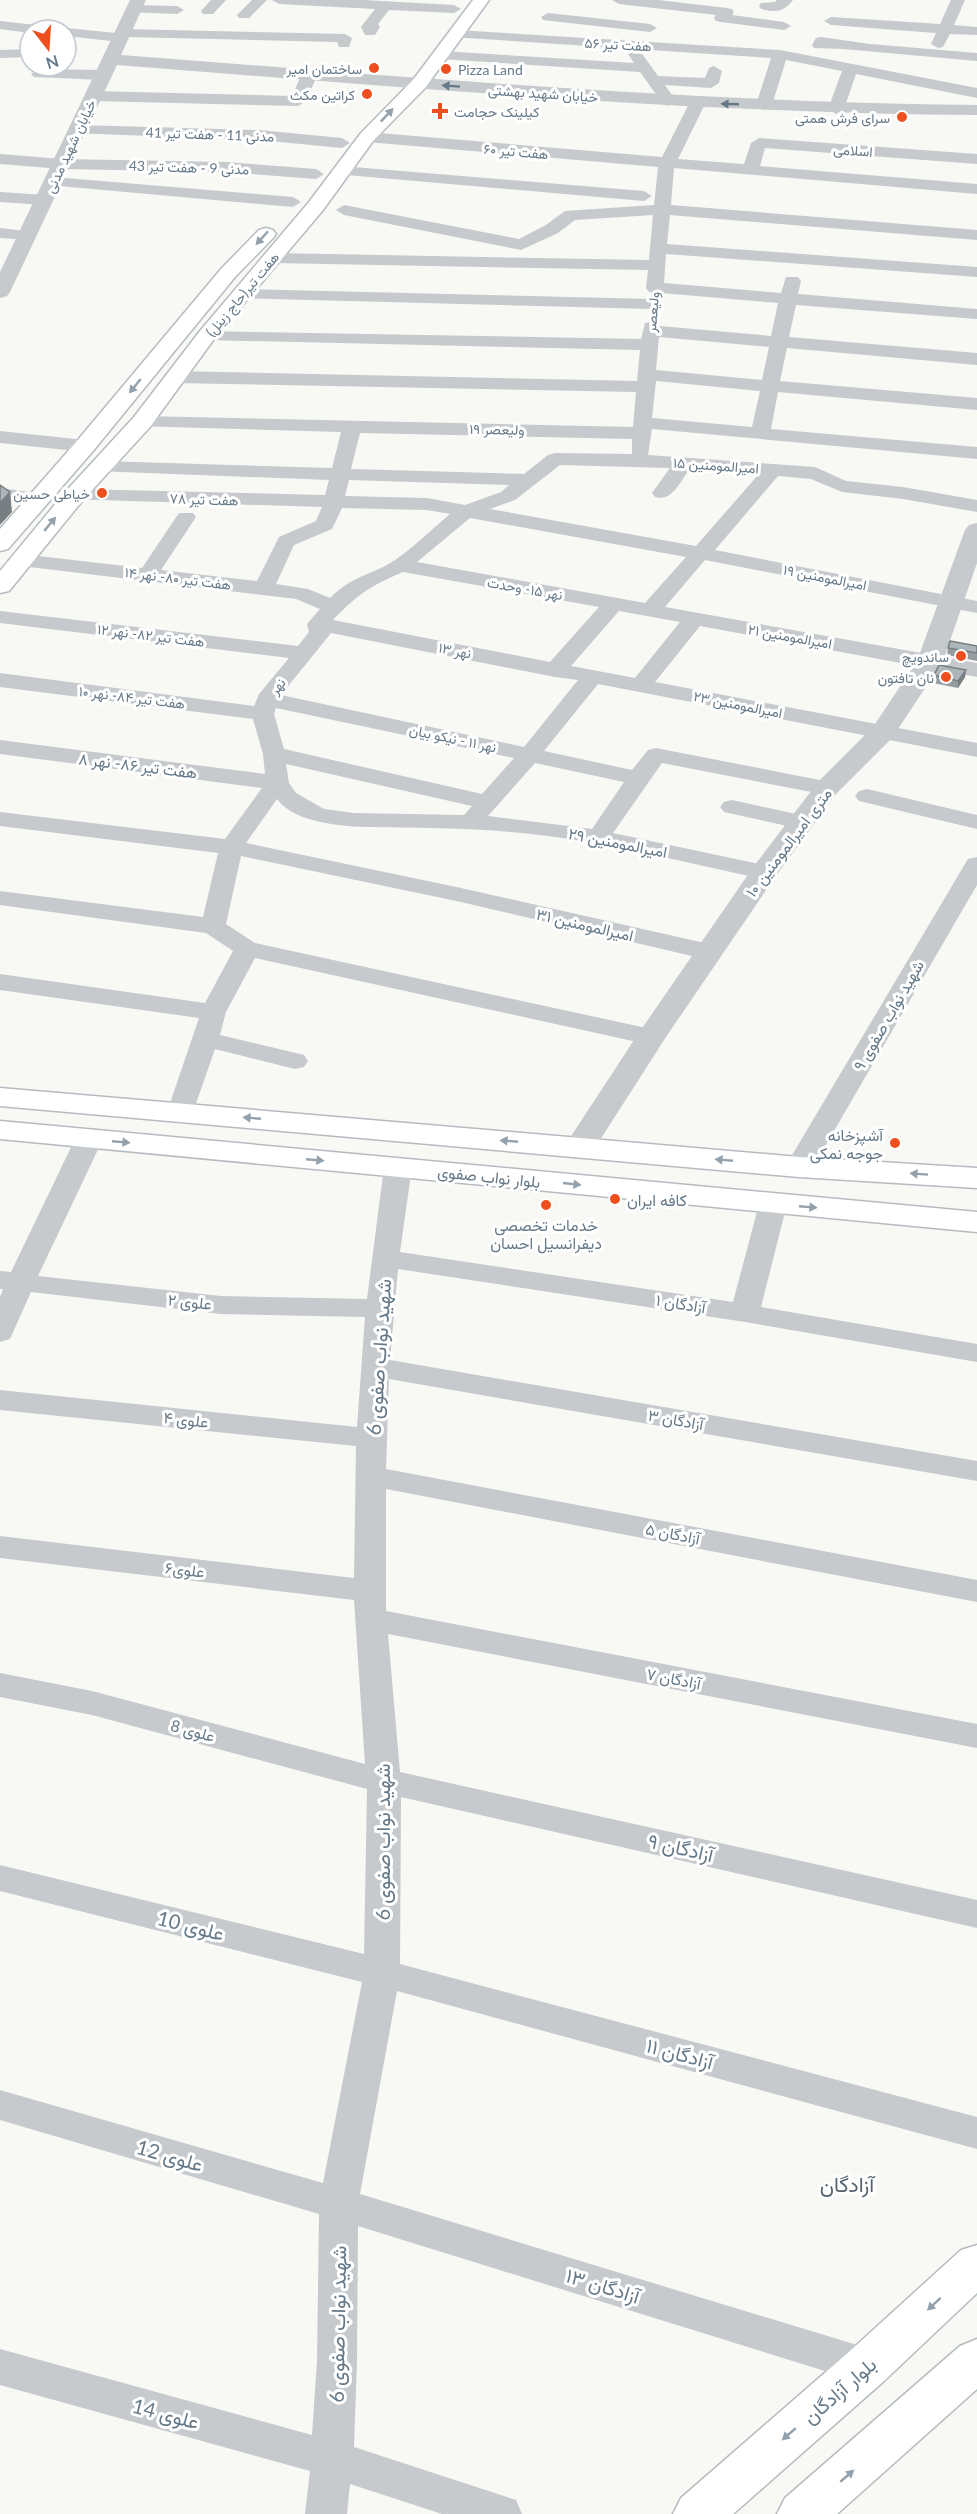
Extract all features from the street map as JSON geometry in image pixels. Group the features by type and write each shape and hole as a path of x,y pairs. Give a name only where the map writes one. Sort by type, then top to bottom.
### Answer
{"main road":[{"name":"هفت تیر(حاج زینل)","path":"0,586 75,495 142,422 207,335 316,206 367,137 419,84 481,0"},
{"name":"هفت تیر(حاج زینل)","path":"0,544 85,446 228,273 261,240 365,112 394,83 458,4"},
{"path":"0,1097 799,1167 977,1178"},
{"name":"بلوار نواب صفوی","path":"0,1130 977,1222"},
{"name":"بلوار آزادگان","path":"698,2514 867,2366 977,2264"},
{"path":"802,2514 977,2360"}],"street":[{"path":"208,11 219,0"},
{"path":"244,15 260,0"},
{"path":"279,0 386,5 458,4"},
{"path":"619,0 710,40 748,27 784,26"},
{"path":"441,55 494,56 711,83 710,40 738,0"},
{"path":"766,6 778,7 786,0"},
{"path":"940,0 977,3"},
{"path":"921,82 958,1"},
{"path":"319,15 330,2"},
{"path":"525,39 564,2"},
{"path":"136,4 177,10"},
{"name":"خیابان شهید مدنی","path":"0,292 6,271 28,236 136,4"},
{"path":"370,32 373,27 368,27 386,5"},
{"path":"548,17 661,29"},
{"path":"831,21 874,18 977,31"},
{"path":"0,25 18,27"},
{"path":"61,86 182,30 199,39 252,40 272,32 300,32 326,42 345,38 344,44"},
{"name":"هفت تیر ۵۶","path":"456,34 628,45 663,52 710,40 977,93"},
{"path":"78,40 109,62"},
{"path":"839,45 876,43 934,54 977,57"},
{"path":"628,45 668,101"},
{"path":"86,50 109,62 298,101 309,76"},
{"path":"0,53 18,53"},
{"path":"764,105 780,54"},
{"path":"78,67 109,62"},
{"name":"خیابان شهید بهشتی","path":"109,62 668,101 836,109 977,110"},
{"path":"836,109 850,68"},
{"path":"666,165 698,102"},
{"name":"مدنی 11 - هفت تیر 41","path":"78,130 259,135 342,143"},
{"name":"هفت تیر ۶۰","path":"367,137 666,165 977,189"},
{"name":"اسلامی","path":"750,171 759,143 977,159"},
{"path":"0,159 58,174"},
{"name":"ولیعصر","path":"639,460 657,257 654,229 662,203 666,165"},
{"name":"مدنی 9 - هفت تیر 43","path":"58,174 226,167 315,174"},
{"path":"341,171 504,185 806,222 977,235"},
{"path":"18,174 58,174 293,202"},
{"path":"0,196 45,200"},
{"path":"316,206 521,245 552,229 571,215 662,203"},
{"path":"760,434 787,299 806,222"},
{"path":"552,229 612,229"},
{"path":"0,233 28,236"},
{"path":"273,258 499,262 657,257 798,260 977,272"},
{"path":"241,294 470,300 654,296 787,299 977,314"},
{"path":"207,335 449,340 650,338 778,341 977,358"},
{"path":"175,376 418,382 646,381 769,387 977,404"},
{"name":"ولیعصر ۱۹","path":"142,422 642,428 760,434 977,453"},
{"path":"264,588 286,541 325,525 333,504 352,425"},
{"path":"0,437 85,446"},
{"path":"903,493 916,449"},
{"name":"امیرالمومنین ۱۵","path":"466,511 508,496 555,459 685,462 815,473 842,486 903,493 977,506"},
{"path":"662,493 685,462"},
{"path":"102,467 527,480"},
{"path":"650,611 774,469"},
{"path":"0,494 39,498"},
{"name":"هفت تیر ۷۸","path":"75,495 333,504 427,504 466,511"},
{"name":"امیرالمومنین ۱۹","path":"466,511 700,553 965,595"},
{"name":"نهر","path":"277,783 265,706 301,653 320,633 325,615 364,581 400,565 466,511"},
{"path":"148,575 186,517"},
{"name":"۱۰ متری امیرالمومنین","path":"580,1148 651,1037 764,872 827,788 883,732 930,661 965,595 976,535"},
{"name":"هفت تیر ۸۰- نهر ۱۴","path":"21,560 300,593 325,615"},
{"name":"نهر ۱۵- وحدت","path":"400,565 650,611"},
{"path":"555,670 614,604"},
{"name":"امیرالمومنین ۲۱","path":"650,611 977,670"},
{"name":"نهر ۱۳","path":"325,615 592,677"},
{"name":"هفت تیر ۸۲- نهر ۱۲","path":"0,617 301,653"},
{"path":"640,686 694,619"},
{"path":"470,822 530,754 592,677"},
{"name":"امیرالمومنین ۲۳","path":"592,677 977,750"},
{"name":"هفت تیر ۸۴- نهر ۱۰","path":"0,680 265,706"},
{"name":"نهر ۱۱ - نیکو بیان","path":"265,706 530,754 638,778"},
{"name":"هفت تیر ۸۶- نهر ۸","path":"0,747 277,783"},
{"path":"274,754 486,802"},
{"path":"598,837 656,755 827,788"},
{"path":"213,926 231,847 277,783"},
{"name":"امیرالمومنین ۲۹","path":"277,783 288,798 318,815 354,820 470,822 540,828 598,837 764,872"},
{"path":"867,796 977,822"},
{"path":"732,807 801,822"},
{"name":"امیرالمومنین ۳۱","path":"0,819 231,847 461,895 709,952"},
{"name":"شهید نواب صفوی ۹","path":"799,1167 977,864"},
{"path":"0,898 213,926 247,949 651,1037"},
{"path":"180,1112 206,1040 213,1012 247,949"},
{"path":"0,982 213,1012"},
{"path":"206,1040 295,1061"},
{"path":"0,1333 10,1282 89,1138"},
{"name":"شهید نواب صفوی 6","path":"326,2514 332,2459 337,2361 339,2204 382,1973 384,1781 370,1605 370,1476 380,1308 398,1167"},
{"path":"745,1313 773,1204"},
{"name":"آزادگان ۱","path":"385,1258 745,1313 977,1353"},
{"name":"علوی ۲","path":"10,1282 221,1305 380,1308"},
{"name":"آزادگان ۳","path":"375,1367 977,1471"},
{"name":"علوی ۴","path":"0,1400 372,1438"},
{"name":"آزادگان ۵","path":"370,1476 977,1591"},
{"name":"علوی۶","path":"0,1547 370,1605"},
{"name":"آزادگان ۷","path":"370,1605 977,1736"},
{"name":"علوی 8","path":"0,1685 92,1703 384,1781"},
{"name":"آزادگان ۹","path":"384,1781 977,1914"},
{"name":"علوی 10","path":"0,1878 382,1973"},
{"name":"آزادگان ۱۱","path":"382,1973 977,2133"},
{"name":"علوی 12","path":"0,2105 339,2204"},
{"name":"آزادگان ۱۳","path":"339,2204 867,2366"},
{"name":"علوی 14","path":"0,2367 332,2459 501,2514"}],"building":[{"path":"0,485 10,492 0,503"},
{"path":"950,641 977,646 977,653 948,648"},
{"path":"939,665 966,670 958,681 934,675"}],"place":[{"name":"ساختمان امیر","path":"374,68"},
{"name":"Pizza Land","path":"446,69"},
{"name":"کراتین مکث","path":"367,94"},
{"name":"کیلینک حجامت","path":"440,111"},
{"name":"سرای فرش همتی","path":"902,117"},
{"name":"خیاطی حسین","path":"102,493"},
{"name":"ساندویچ","path":"961,656"},
{"name":"نان تافتون","path":"946,677"},
{"name":"آشپزخانه جوجه نمکی","path":"895,1143"},
{"name":"کافه ایران","path":"615,1199"},
{"name":"خدمات تخصصی دیفرانسیل احسان","path":"546,1205"}],"district":[{"name":"آزادگان","path":"847,2183"}]}
